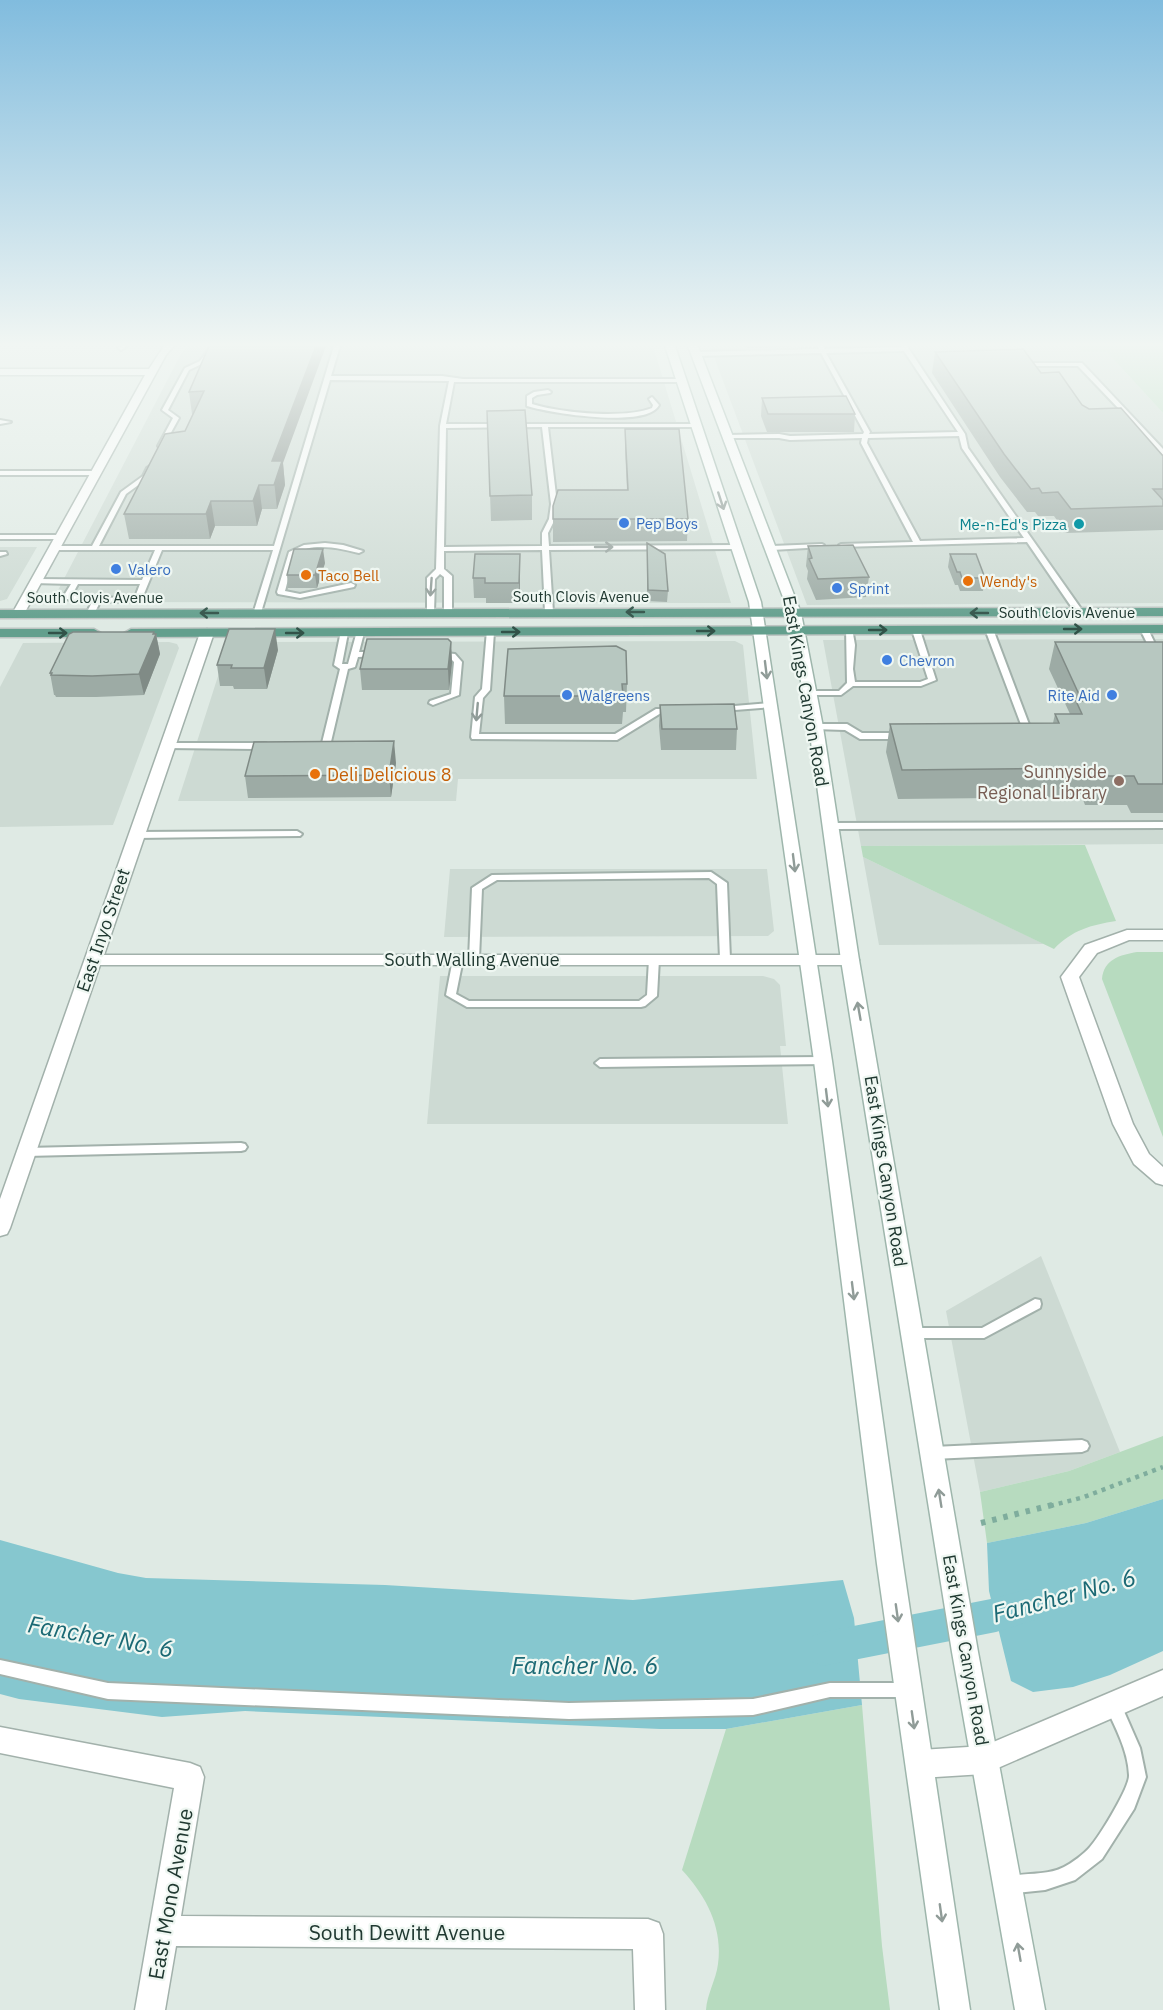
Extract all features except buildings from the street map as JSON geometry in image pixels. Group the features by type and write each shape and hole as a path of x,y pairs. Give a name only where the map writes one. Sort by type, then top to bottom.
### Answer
{"main road":[{"path":"0,622 18,614 114,440"},
{"name":"East Kings Canyon Road","path":"701,440 737,547 758,622 955,2010"},
{"name":"East Kings Canyon Road","path":"728,440 772,548 799,631 816,727 850,960 965,1653 1030,2010"},
{"path":"207,633 229,624 296,620 330,612"},
{"name":"South Clovis Avenue","path":"0,614 549,612 758,622 799,631 1163,628"},
{"name":"South Clovis Avenue","path":"0,633 490,632 758,622 795,613 1163,612"},
{"path":"360,633 374,623 425,622 436,620 448,613"},
{"name":"East Inyo Street","path":"0,1228 207,633"},
{"path":"1163,935 1127,935 1091,949 1070,977 1123,1124 1141,1159 1163,1178"},
{"name":"South Walling Avenue","path":"93,960 850,960"},
{"path":"920,1764 984,1760 1163,1683"},
{"name":"East Mono Avenue","path":"0,1740 190,1777 150,2010"},
{"name":"South Dewitt Avenue","path":"165,1931 648,1934 650,2010"}],"lane":[{"path":"94,548 123,493 146,477 165,440"},
{"path":"257,614 309,440"},
{"path":"430,613 431,578 440,570 443,440"},
{"path":"547,440 554,504 552,519 545,533 549,612"},
{"path":"728,440 785,440"},
{"path":"864,440 864,443 917,543"},
{"path":"963,440 965,448 1080,613"},
{"path":"1151,440 1163,453"},
{"path":"0,474 95,473"},
{"path":"0,537 60,537"},
{"path":"772,548 1030,540"},
{"path":"351,585 300,596 281,592 292,554 296,551 310,546 346,546 359,551"},
{"path":"441,549 737,547"},
{"path":"54,548 277,548"},
{"path":"75,582 67,597 97,600 138,599 159,548"},
{"path":"440,570 448,576 448,613"},
{"path":"36,582 144,582"},
{"path":"90,614 97,600"},
{"path":"989,629 1030,735 1018,735"},
{"path":"1144,629 1160,655"},
{"path":"849,630 853,646 848,669 851,684"},
{"path":"810,693 841,693 851,684 921,684 933,681 916,630"},
{"path":"490,632 486,690 479,697 475,737 617,737 659,711 680,711"},
{"path":"344,633 338,665 344,668 352,665 360,633"},
{"path":"355,655 389,654"},
{"path":"423,654 446,654 459,662 455,695 433,704"},
{"path":"304,746 327,746 344,668"},
{"path":"712,710 770,705"},
{"path":"816,727 847,727 860,736 917,736"},
{"path":"168,746 281,746"},
{"path":"830,826 1163,825"},
{"path":"136,835 297,834"},
{"path":"654,959 652,996 641,1004 467,1004 451,995 466,959 477,888 495,877 711,874 722,883 725,959"},
{"path":"600,1063 822,1061"},
{"path":"26,1152 241,1148"},
{"path":"913,1333 984,1334 1035,1304"},
{"path":"933,1453 1082,1446"},
{"path":"0,1667 108,1691 569,1711 753,1707 907,1676"},
{"path":"1007,1885 1045,1881 1069,1874 1096,1853 1128,1803 1138,1777 1132,1748 1113,1705"}],"path":[{"path":"981,1523 1084,1497 1163,1467"}],"shaded area":[{"path":"136,440 681,440 731,603 60,602 54,598"},
{"path":"745,440 1163,440 1163,603 807,605"},
{"path":"0,547 37,547 7,599 0,601"},
{"path":"1163,639 1163,844 861,846 823,640"},
{"path":"735,641 743,645 757,779 458,779 456,801 178,801 228,645 236,642"},
{"path":"169,642 177,644 179,648 113,825 0,827 0,687 23,643"},
{"path":"863,857 1044,944 879,945"},
{"path":"450,869 767,869 774,931 768,936 444,937"},
{"path":"440,976 763,976 774,979 780,985 786,1046 780,1046 788,1124 427,1124"},
{"path":"1041,1256 1120,1452 1069,1471 980,1492 946,1311"}],"green space":[{"path":"1085,845 1116,921 1082,929 1054,949 863,857 861,846"},
{"path":"1137,952 1163,952 1163,1137 1102,979 1109,962"},
{"path":"1163,1436 1163,1499 1086,1523 987,1543 980,1492 1069,1471"},
{"path":"862,1705 882,1946 890,2010 706,2010 718,1964 718,1937 705,1901 682,1870 726,1729"}],"water":[{"path":"1163,1499 1163,1651 1110,1675 1073,1687 1033,1692 1011,1681 989,1591 987,1543 1086,1523"},
{"path":"0,1540 118,1573 146,1578 385,1585 633,1600 843,1580 854,1618 862,1705 726,1729 660,1729 245,1711 162,1717 19,1699 0,1694"}],"waterway":[{"name":"Fancher No. 6","path":"823,1649 996,1615 1028,1606"}],"place":[{"name":"Pep Boys","path":"624,523"},
{"name":"Me-n-Ed's Pizza","path":"1079,524"},
{"name":"Valero","path":"116,569"},
{"name":"Taco Bell","path":"306,575"},
{"name":"Wendy's","path":"968,581"},
{"name":"Sprint","path":"837,588"},
{"name":"Chevron","path":"887,660"},
{"name":"Walgreens","path":"567,695"},
{"name":"Rite Aid","path":"1112,695"},
{"name":"Deli Delicious 8","path":"315,774"},
{"name":"Sunnyside Regional Library","path":"1119,781"}]}
